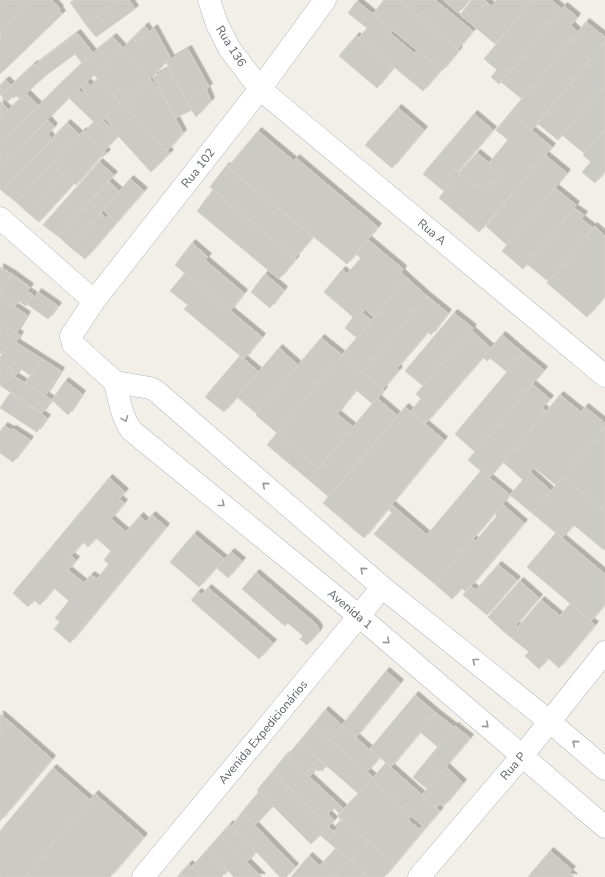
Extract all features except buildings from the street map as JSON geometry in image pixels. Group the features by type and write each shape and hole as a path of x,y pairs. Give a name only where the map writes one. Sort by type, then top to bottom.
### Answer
{"street":[{"name":"Rua 136","path":"209,0 216,24 229,48 260,89"},
{"name":"Rua 102","path":"115,382 73,344 71,336 94,301 260,89 325,0"},
{"name":"Rua A","path":"260,89 605,376"},
{"path":"0,218 94,301"},
{"path":"115,382 150,388 156,391 382,587 549,721 605,769"},
{"name":"Avenida 1","path":"115,382 124,417 127,425 132,430 359,616 605,827"},
{"name":"Avenida Expedicionários","path":"143,877 382,587"},
{"name":"Rua P","path":"419,877 522,756 605,652"}]}
